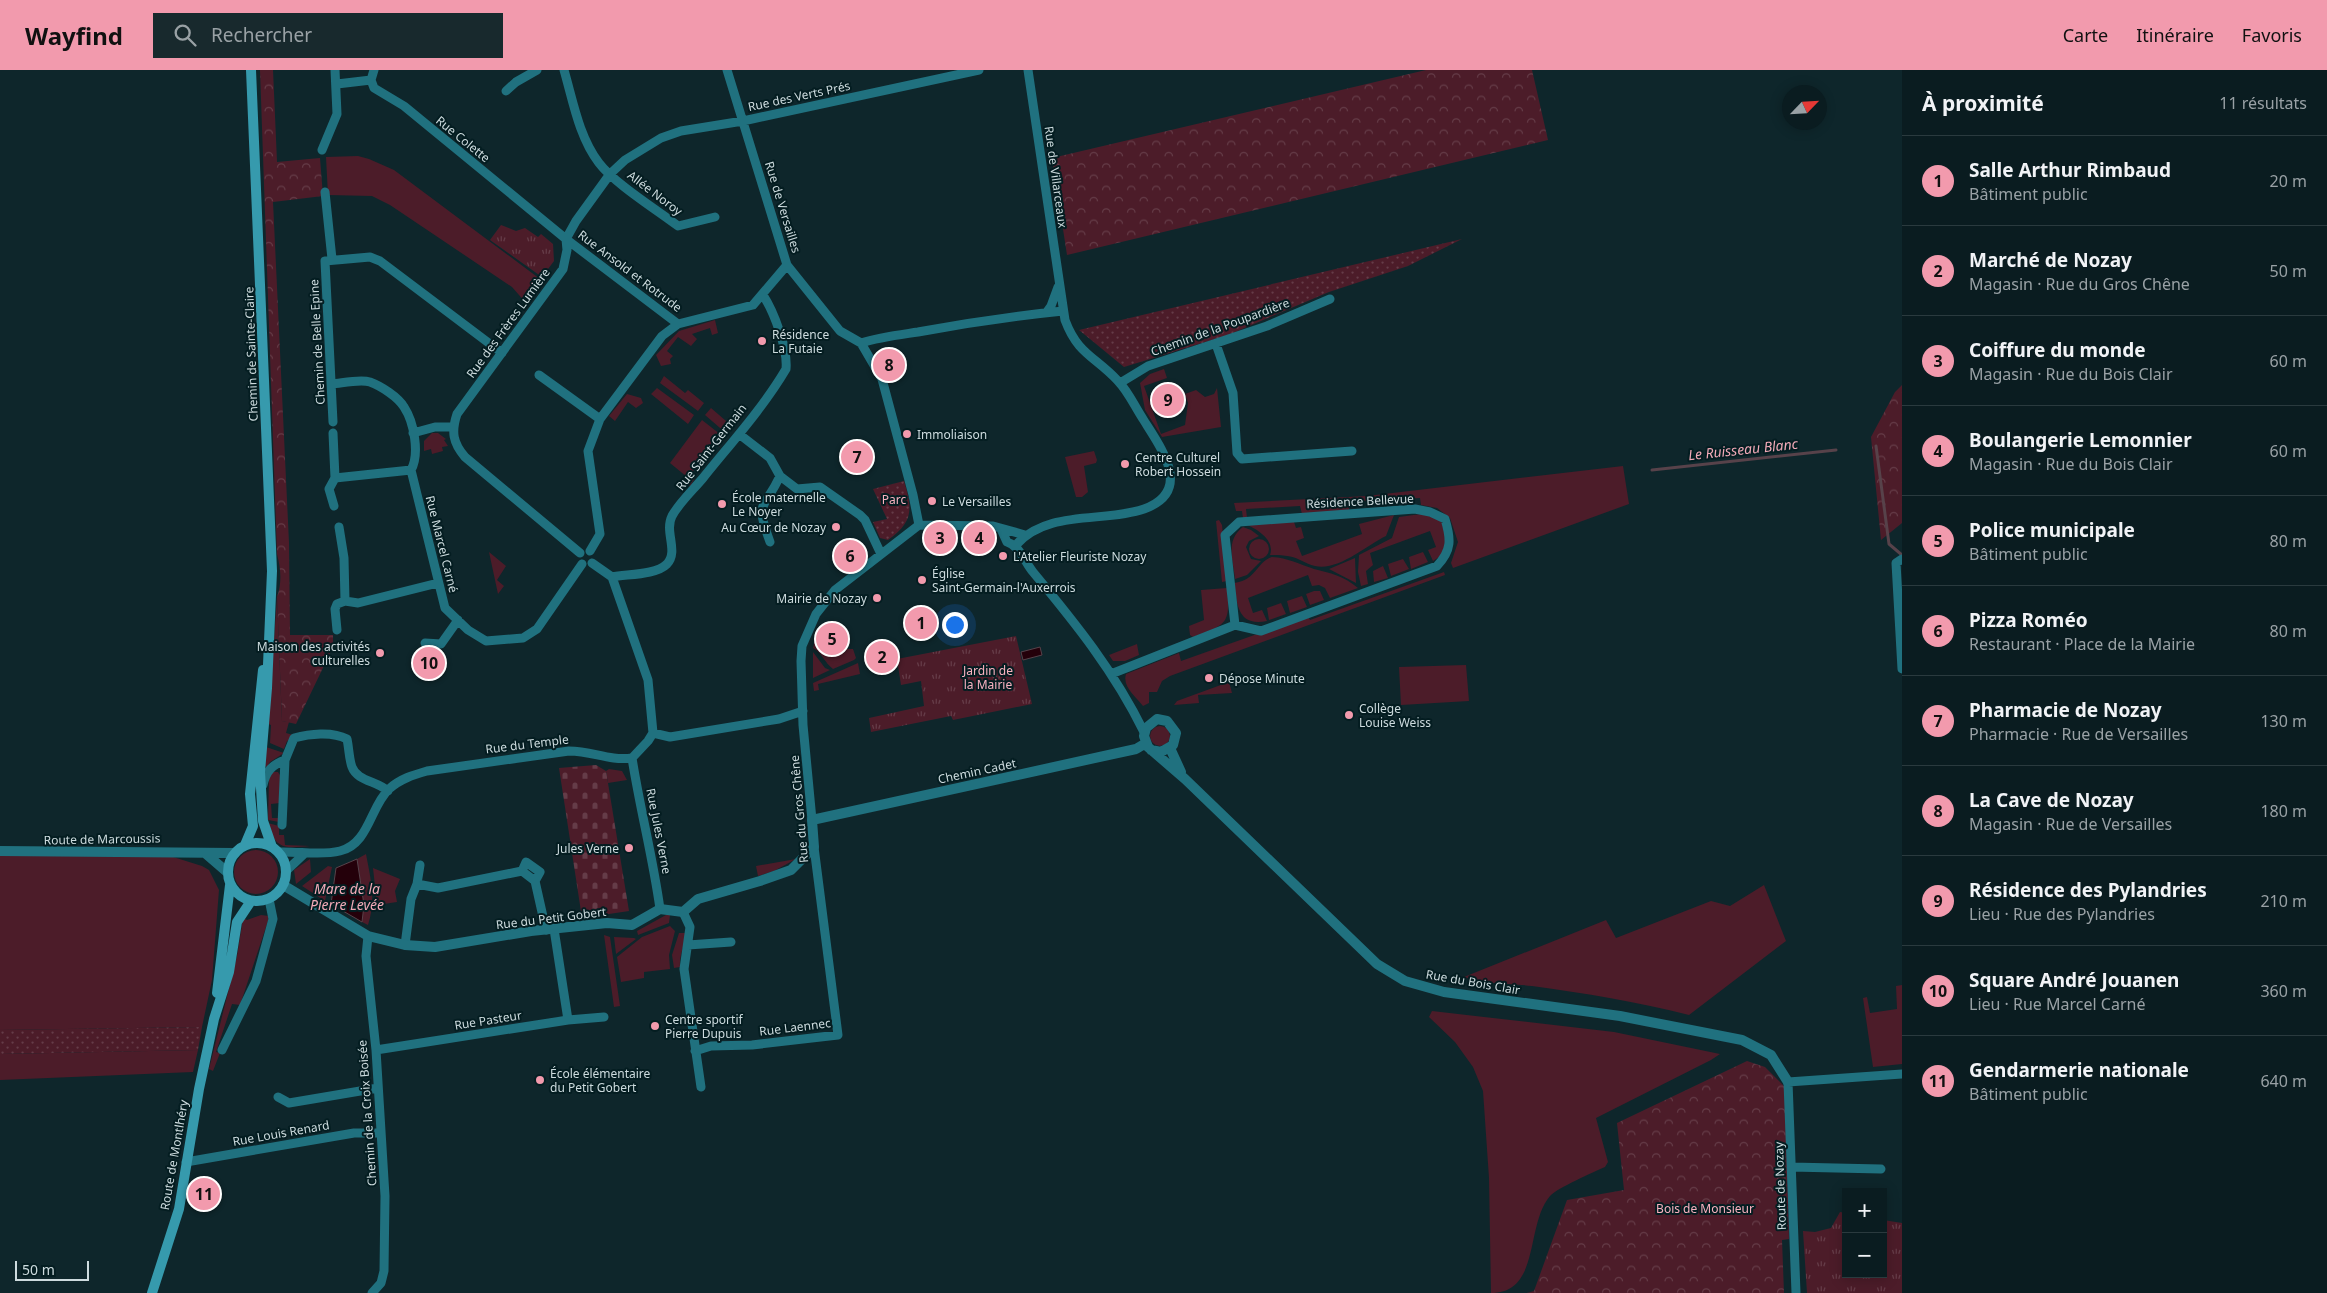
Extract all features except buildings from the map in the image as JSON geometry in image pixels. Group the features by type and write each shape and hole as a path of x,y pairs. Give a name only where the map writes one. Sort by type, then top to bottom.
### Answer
{"main road":[{"name":"Chemin de Sainte-Claire","path":"251,70 272,571 267,688 260,772 263,821 275,850"},
{"name":"Chemin de Sainte-Claire","path":"245,845 253,826 250,794 268,637"},
{"path":"254,843 275,850 284,861 286,871 283,885 278,893 269,899 250,901 235,892 230,885 227,872 234,853 245,845 254,843"},
{"name":"Route de Montlhéry","path":"152,1293 178,1209 214,1019 230,885"},
{"name":"Route de Montlhéry","path":"214,1019 229,972 237,922 250,901"}],"street":[{"path":"322,150 338,114 335,70"},
{"path":"337,84 371,80 374,70"},
{"path":"506,91 516,82 537,70"},
{"path":"564,70 587,142 599,164 610,174"},
{"name":"Rue de Versailles","path":"727,70 787,265 840,331 861,344 885,386 919,525"},
{"name":"Rue des Verts Prés","path":"743,121 979,70"},
{"name":"Rue de Villarceaux","path":"1025,535 1069,519 1139,511 1155,505 1165,496 1170,484 1169,466 1162,450 1120,383 1071,338 1058,287 1028,70"},
{"name":"Rue Colette","path":"371,80 374,88 404,106 566,239"},
{"name":"Rue des Frères Lumière","path":"453,427 457,414 563,269 567,250 566,239 576,220 610,174 625,160 661,138 681,130 743,121"},
{"name":"Allée Noroy","path":"610,174 678,226 715,217"},
{"name":"Chemin de Belle Epine","path":"325,192 333,422"},
{"name":"Rue Ansold et Rotrude","path":"566,239 678,324"},
{"path":"328,260 370,257 380,261 502,353"},
{"path":"632,758 653,733 648,680 612,577 579,558 600,534 588,451 600,419 662,336 678,324 753,305 787,265"},
{"path":"1046,313 1051,306 1058,287"},
{"name":"Rue Saint-Germain","path":"612,577 659,570 666,565 672,551 669,524 672,516 738,436 786,369 786,360 771,308 763,295"},
{"name":"Chemin de la Poupardière","path":"1120,383 1148,366 1267,326 1330,299"},
{"path":"861,344 880,337 1007,316 1063,311"},
{"path":"1216,344 1233,393 1237,453 1242,459 1352,451"},
{"path":"539,375 600,419"},
{"path":"332,384 369,382 384,389 404,406 412,433 416,461 411,470 335,478"},
{"path":"412,433 435,427 453,427 457,448 465,457 585,552 594,556 587,564"},
{"path":"333,433 335,478 329,489 334,506"},
{"path":"738,436 770,458 780,476 797,489 820,487 860,515 865,520 881,554 919,525 968,524 993,526 1025,535 1016,545"},
{"name":"Rue Marcel Carné","path":"411,470 445,608 478,638 486,641 523,638 537,629 587,564"},
{"path":"770,542 760,512 763,502 780,476"},
{"name":"Résidence Bellevue","path":"1415,509 1430,512 1445,519 1450,536 1448,555 1437,566 1261,631 1235,625 1226,535 1239,522 1415,509"},
{"path":"338,527 344,558 345,601"},
{"path":"1001,529 1007,542 1016,545 1030,568 1091,643 1136,715 1144,732 1148,747 1161,752 1170,748 1176,737 1174,728 1162,719 1152,721 1136,715"},
{"name":"Rue du Gros Chêne","path":"838,1035 814,847 803,711 802,646 816,614 835,590 881,554"},
{"path":"1899,561 1902,669"},
{"path":"337,630 335,609 337,604 345,601 358,602 438,583"},
{"path":"425,644 441,644 458,620"},
{"path":"1111,674 1235,625"},
{"path":"653,733 670,737 779,719 803,711"},
{"path":"1144,732 1152,721"},
{"path":"282,825 285,760 294,738 306,735 340,735 347,739 352,768 358,776 376,782 388,790"},
{"name":"Chemin Cadet","path":"812,820 1148,747"},
{"name":"Rue du Bois Clair","path":"1148,747 1185,779 1377,964 1405,981 1444,992 1620,1016 1742,1040 1771,1055 1788,1081"},
{"name":"Rue du Bois Clair","path":"1170,748 1175,764 1185,779"},
{"name":"Rue du Temple","path":"275,850 297,851 304,854 339,852 352,845 365,830 388,790 407,777 427,771 556,752 582,751 615,760 632,758"},
{"name":"Rue Jules Verne","path":"632,758 642,817 653,858 660,909"},
{"path":"261,798 265,775 273,764 285,760"},
{"path":"660,909 683,912 698,899 791,870 814,847"},
{"name":"Route de Marcoussis","path":"0,851 234,853"},
{"path":"205,853 227,872"},
{"path":"286,871 304,854"},
{"path":"405,946 412,899 420,865"},
{"path":"417,884 438,888 522,871 535,881 550,929 568,1020"},
{"name":"Rue du Petit Gobert","path":"283,885 368,936 405,946 435,947 550,929 606,924 632,924 660,909"},
{"path":"222,1050 256,981 273,919 269,899"},
{"path":"683,912 690,927 684,958 684,969 700,1087"},
{"name":"Chemin de la Croix Boisée","path":"368,936 366,956 376,1050 385,1196 384,1270 375,1290"},
{"path":"688,945 731,942"},
{"name":"Rue Pasteur","path":"376,1050 568,1020 604,1017"},
{"name":"Rue Laennec","path":"695,1051 710,1046 752,1045 838,1035"},
{"path":"1788,1081 1902,1074"},
{"name":"Route de Nozay","path":"1788,1081 1796,1293"},
{"path":"278,1097 289,1102 378,1088"},
{"name":"Rue Louis Renard","path":"186,1162 354,1133 382,1133"},
{"path":"1791,1167 1881,1170"}],"green space":[{"path":"260,70 273,70 277,162 320,158 323,196 273,202 289,543 290,635 333,635 333,647 296,724 282,721 277,597 280,576 277,554"},
{"path":"1426,70 1532,70 1548,140 1067,255 1052,158"},
{"path":"358,156 394,170 544,282 526,303 512,287 390,205 372,196 328,195 326,157"},
{"path":"501,225 516,231 525,228 538,237 541,234 553,244 554,261 542,277 490,240"},
{"path":"1462,239 1408,266 1329,292 1228,335 1124,367 1079,330"},
{"path":"715,320 718,333 712,335 710,328 692,334 697,339 691,346 678,337 667,351 673,356 670,359 671,364 661,366 656,355 679,331"},
{"path":"1164,369 1167,378 1144,386 1161,434 1185,425 1188,403 1185,394 1196,390 1205,397 1214,394 1217,388 1221,427 1162,437 1145,410 1140,383 1150,374"},
{"path":"664,376 685,393 688,390 704,403 698,411 660,383"},
{"path":"1902,385 1902,523 1881,540 1871,437 1895,392"},
{"path":"657,388 694,415 688,424 651,394"},
{"path":"627,394 641,398 643,403 636,408 628,402 615,421 609,416"},
{"path":"711,408 733,427 727,434 705,415"},
{"path":"702,420 725,438 719,447 715,438 693,469 695,478 690,486 684,481 687,477 670,463"},
{"path":"432,433 438,433 446,439 444,440 448,446 442,447 443,451 432,454 431,449 424,451 424,441"},
{"path":"1094,451 1096,463 1084,466 1088,492 1082,497 1076,497 1065,457"},
{"path":"1623,466 1629,504 1453,568 1451,563 1458,542 1450,518 1437,508 1421,505 1420,498 1349,502 1349,510 1302,514 1300,506 1246,509 1247,518 1243,518 1242,511 1236,511 1234,503 1367,496"},
{"name":"Parc","path":"904,481 909,500 909,515 902,527 888,540 880,538 873,522 887,519 873,489"},
{"path":"1421,514 1437,519 1445,527 1446,538 1442,555 1433,561 1428,550 1436,547 1430,531 1370,553 1373,565 1366,571 1368,584 1361,586 1358,572 1359,555 1392,538 1399,517"},
{"path":"1394,515 1386,536 1352,557 1324,567 1313,566 1289,556 1270,555 1270,545 1265,537 1247,525 1294,522 1296,528 1301,527 1304,538 1296,541 1302,556 1362,534 1359,524"},
{"path":"1219,520 1222,525 1227,581 1222,582 1216,521"},
{"path":"1243,527 1259,536 1249,541 1246,547 1251,559 1261,561 1247,575 1235,579 1232,544 1237,532"},
{"path":"1259,539 1266,542 1269,549 1266,556 1259,559 1252,556 1249,549 1252,542"},
{"path":"489,552 506,566 497,580 504,586 498,594"},
{"path":"1423,552 1428,562 1411,569 1409,557"},
{"path":"1272,557 1288,560 1337,576 1358,588 1330,598 1325,588 1319,585 1312,586 1308,575 1248,598 1253,613 1262,610 1267,621 1250,621 1241,613 1238,606 1234,583 1252,575 1267,559"},
{"path":"1355,558 1356,583 1329,569"},
{"path":"1403,559 1409,569 1391,576 1388,564"},
{"path":"1383,566 1388,578 1374,582 1373,571"},
{"path":"1444,572 1445,575 1170,676 1162,681 1157,692 1149,692 1149,703 1143,706 1130,692 1126,683 1126,674 1179,653 1181,661 1308,616 1310,620"},
{"path":"1227,588 1228,609 1224,622 1204,633 1193,637 1190,635 1189,626 1204,620 1201,590"},
{"path":"1320,591 1324,600 1310,605 1306,594"},
{"path":"1302,596 1307,607 1290,613 1287,601"},
{"path":"277,597 282,721 289,722 286,733 293,735 287,741 284,749 270,743 271,725 268,724"},
{"path":"1281,603 1286,614 1269,620 1267,608"},
{"path":"816,635 844,653 847,649 853,649 856,658 833,669 813,648"},
{"name":"Jardin de la Mairie","path":"1016,636 1032,704 953,720 951,716 871,732 869,718 924,706 921,681 901,685 897,659"},
{"path":"1137,644 1139,655 1125,661 1113,661 1109,655"},
{"path":"813,652 825,668 830,670 813,678"},
{"path":"858,663 860,674 818,684 819,690 814,691 813,683"},
{"path":"1466,665 1469,701 1401,705 1399,667"},
{"path":"1229,682 1232,693 1198,695 1199,703 1174,705 1177,701"},
{"path":"1156,726 1164,726 1170,732 1170,740 1164,746 1156,746 1150,740 1150,732"},
{"path":"266,747 284,753 270,762 267,767 265,766"},
{"path":"596,765 606,771 629,911 582,918 559,768"},
{"path":"609,769 622,771 627,780 608,783 606,771"},
{"path":"272,772 278,772 281,777 280,803 271,804 272,818 279,818 279,822 268,820 269,777"},
{"path":"268,823 279,826 279,835 284,835 285,845 310,846 283,846 274,839"},
{"path":"260,850 272,856 277,863 277,881 272,888 265,893 252,894 240,888 235,881 234,868 240,856 247,851"},
{"path":"366,854 372,898 368,925 362,922 364,905 357,859"},
{"path":"0,856 170,856 209,870 219,890 212,980 202,1027 0,1030"},
{"path":"310,859 311,872 296,884 294,870"},
{"path":"796,859 774,871 758,876 756,866"},
{"path":"328,866 332,867 325,901 302,886"},
{"path":"373,868 400,879 395,891 397,902 377,905"},
{"path":"1764,885 1786,941 1689,1015 1591,995 1532,986 1489,983 1464,977 1606,920 1616,938 1711,901 1730,906"},
{"path":"261,915 269,916 268,921 240,1005 232,1004 216,1052 220,1053 213,1071 209,1069 237,956 243,918 247,920"},
{"path":"666,915 670,915 669,923 638,935 637,931"},
{"path":"670,926 675,931 669,955 670,969 644,972 644,978 621,982 617,957 642,937"},
{"path":"679,933 686,933 680,958 680,967 674,968 672,955"},
{"path":"604,935 610,937 620,1006 614,1007"},
{"path":"614,937 634,938 636,939 616,954"},
{"path":"1902,985 1902,1064 1873,1067 1863,998 1867,997 1870,1013 1897,1009 1896,986"},
{"path":"1432,1011 1614,1032 1720,1054 1596,1118 1608,1162 1605,1167 1550,1196 1542,1208 1530,1255 1525,1270 1518,1282 1507,1290 1491,1293 1489,1178 1483,1091 1473,1067 1455,1042 1429,1017"},
{"path":"202,1027 198,1050 0,1054 0,1030"},
{"path":"198,1050 193,1072 0,1080 0,1054"},
{"name":"Bois de Monsieur","path":"1747,1061 1765,1067 1785,1087 1789,1239 1782,1240 1784,1293 1527,1293 1534,1291 1567,1200 1624,1190 1617,1123"},
{"path":"1840,1212 1842,1212 1842,1278 1887,1278 1887,1221 1902,1223 1902,1293 1807,1293 1803,1231 1815,1232 1831,1228"}],"water":[{"path":"1040,647 1042,655 1023,660 1021,652"},
{"name":"Mare de la Pierre Levée","path":"357,859 364,905 362,922 331,904 336,868"}],"waterway":[{"name":"Le Ruisseau Blanc","path":"1876,446 1889,544 1902,555"},
{"name":"Le Ruisseau Blanc","path":"1652,470 1836,450"}],"place":[{"name":"Résidence La Futaie","path":"762,341"},
{"name":"La Cave de Nozay","path":"889,365"},
{"name":"Résidence des Pylandries","path":"1168,400"},
{"name":"Immoliaison","path":"907,434"},
{"name":"Pharmacie de Nozay","path":"857,457"},
{"name":"Centre Culturel Robert Hossein","path":"1125,464"},
{"name":"Le Versailles","path":"932,501"},
{"name":"École maternelle Le Noyer","path":"722,504"},
{"name":"Au Cœur de Nozay","path":"836,527"},
{"name":"Coiffure du monde","path":"940,538"},
{"name":"Boulangerie Lemonnier","path":"979,538"},
{"name":"Pizza Roméo","path":"850,556"},
{"name":"L'Atelier Fleuriste Nozay","path":"1003,556"},
{"name":"Église Saint-Germain-l'Auxerrois","path":"922,580"},
{"name":"Mairie de Nozay","path":"877,598"},
{"name":"Salle Arthur Rimbaud","path":"921,623"},
{"name":"Police municipale","path":"832,639"},
{"name":"Maison des activités culturelles","path":"380,653"},
{"name":"Marché de Nozay","path":"882,657"},
{"name":"Square André Jouanen","path":"429,663"},
{"name":"Dépose Minute","path":"1209,678"},
{"name":"Collège Louise Weiss","path":"1349,715"},
{"name":"Jules Verne","path":"629,848"},
{"name":"Centre sportif Pierre Dupuis","path":"655,1026"},
{"name":"École élémentaire du Petit Gobert","path":"540,1080"},
{"name":"Gendarmerie nationale","path":"204,1194"}]}
